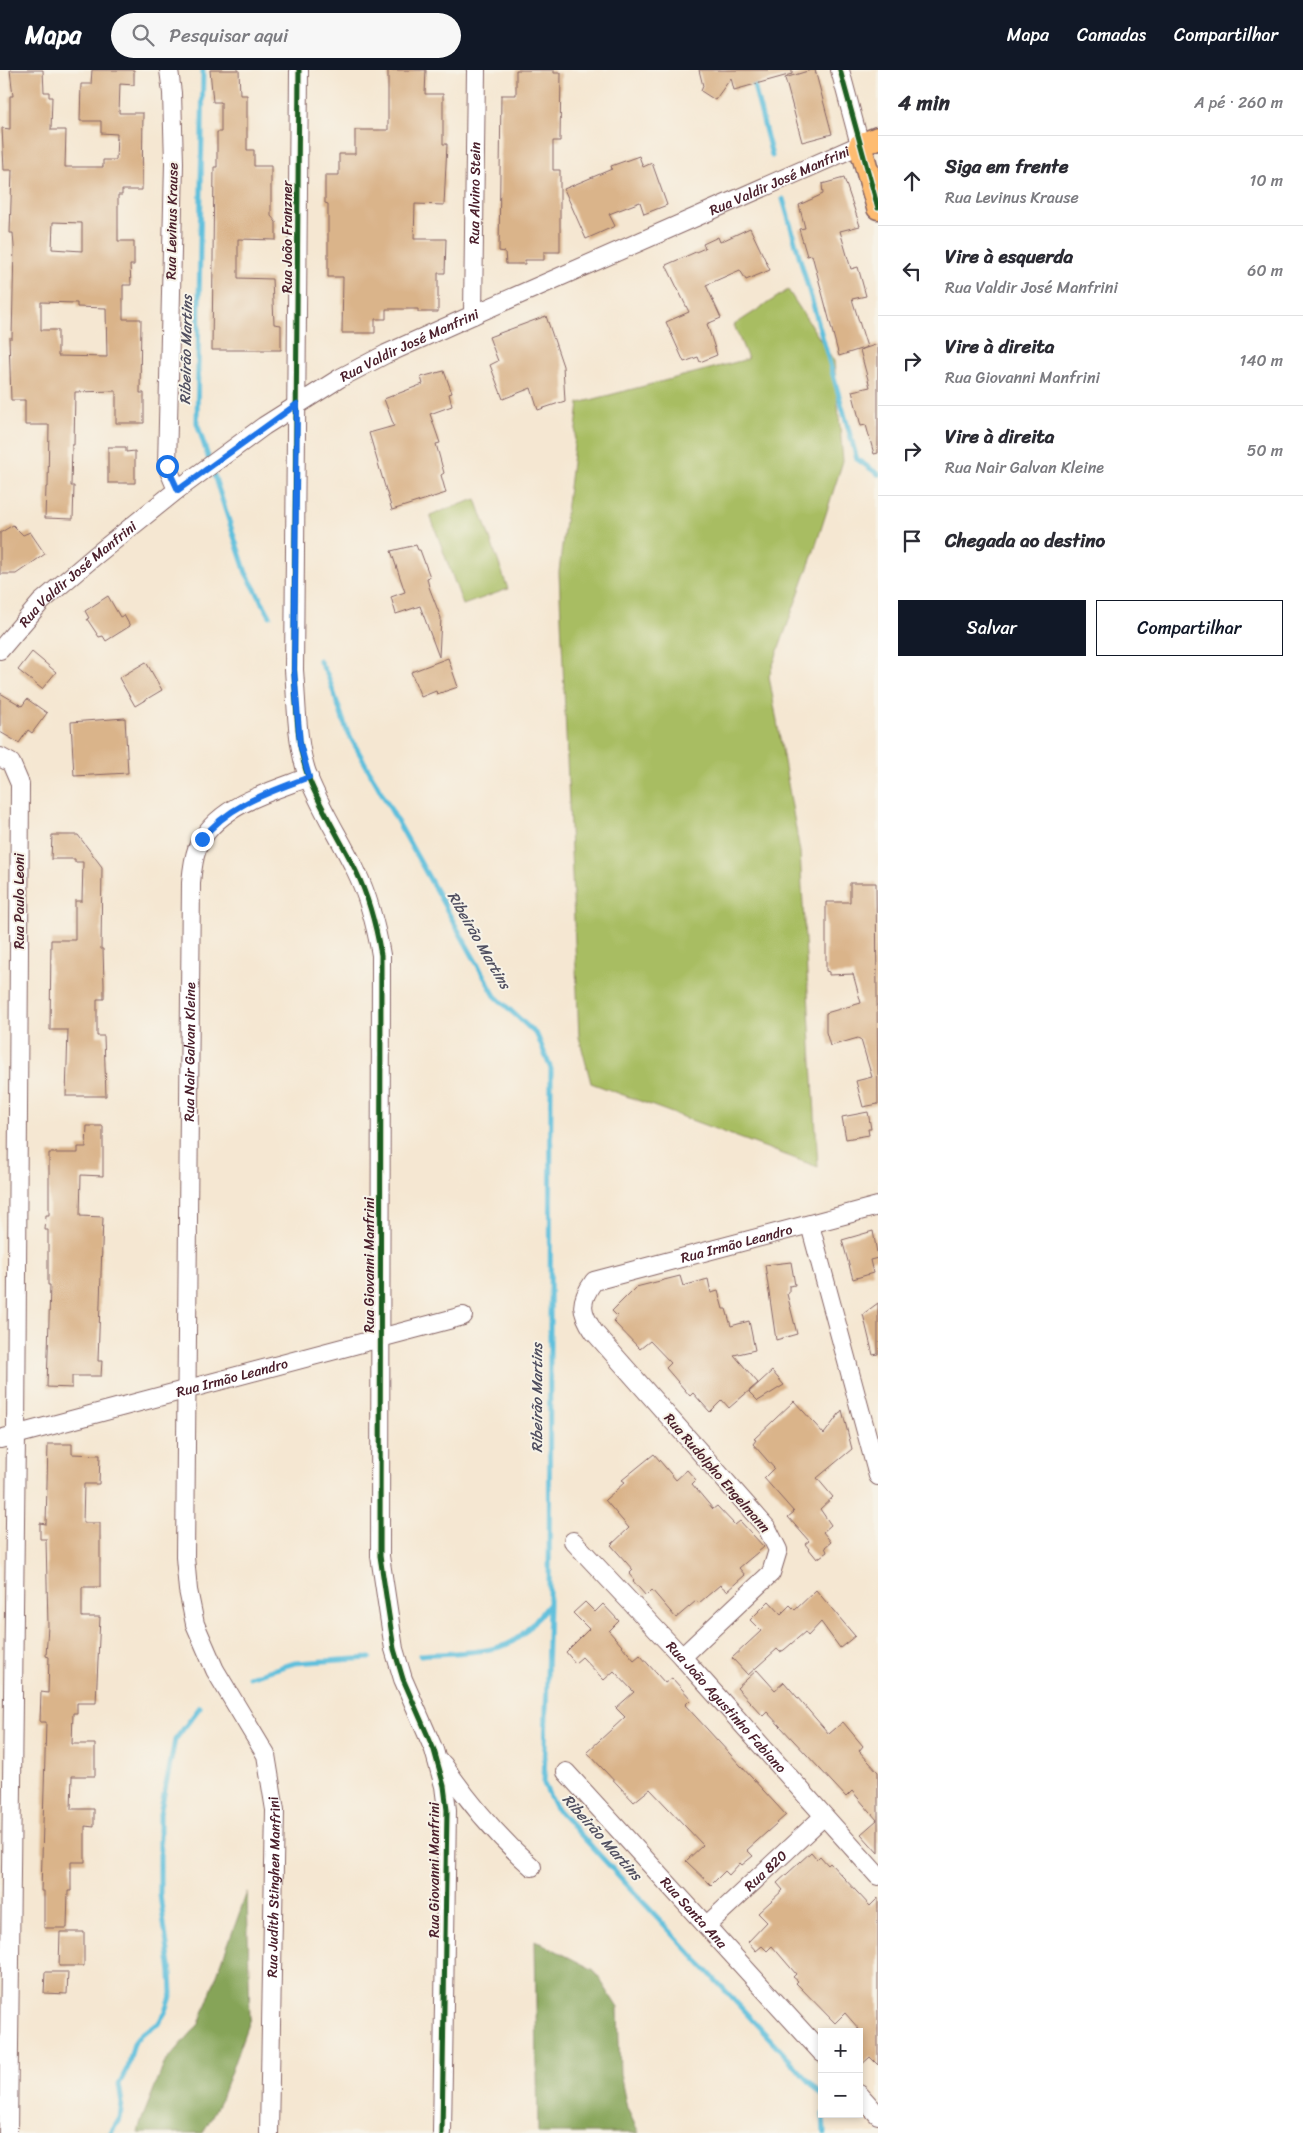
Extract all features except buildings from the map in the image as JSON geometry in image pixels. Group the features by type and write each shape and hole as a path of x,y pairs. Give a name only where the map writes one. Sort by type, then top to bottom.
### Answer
{"main road":[{"path":"869,141 878,208"}],"street":[{"name":"Rua Levinus Krause","path":"169,70 172,93 174,163 167,466 178,490"},
{"name":"Rua João Franzner","path":"297,404 299,70"},
{"name":"Rua Alvino Stein","path":"473,315 476,70"},
{"path":"840,70 869,141"},
{"name":"Rua Valdir José Manfrini","path":"0,650 41,602 94,556 227,453 297,404 386,354 869,141"},
{"name":"Rua Giovanni Manfrini","path":"297,404 294,670 300,744 309,777 361,882 371,909 381,955 380,1556 383,1590 394,1649 404,1679 434,1750 444,1786 447,1810 442,2133"},
{"name":"Rua Paulo Leoni","path":"0,757 11,763 20,784 8,1437 8,2133"},
{"name":"Rua Nair Galvan Kleine","path":"185,1391 193,864 202,839 220,819 246,803 309,777"},
{"name":"Rua Irmão Leandro","path":"594,1281 878,1206"},
{"path":"810,1225 878,1476"},
{"name":"Rua Rudolpho Engelmann","path":"594,1281 584,1294 582,1305 586,1320 594,1332 767,1528 778,1550 771,1573 682,1657"},
{"name":"Rua Irmão Leandro","path":"8,1437 463,1316"},
{"name":"Rua Judith Stinghen Manfrini","path":"185,1391 185,1557 195,1624 215,1670 266,1755 275,1810 269,2133"},
{"name":"Rua João Agustinho Fabiano","path":"573,1541 682,1657 878,1876"},
{"path":"434,1750 479,1815 499,1838 532,1868"},
{"name":"Rua Santa Ana","path":"566,1772 818,2049"},
{"name":"Rua 820","path":"707,1925 824,1816"},
{"path":"863,2098 878,2115"}],"green space":[{"path":"788,290 834,361 843,461 814,551 769,676 800,852 818,1167 591,1083 579,1037 559,572 579,403 748,359 734,325"},
{"path":"476,499 508,589 463,605 430,515"},
{"path":"247,1892 250,2018 221,2099 203,2133 138,2133 164,2064 199,2024"},
{"path":"535,1940 594,1970 618,2008 620,2074 627,2108 639,2133 538,2133"}],"waterway":[{"name":"Ribeirão Martins","path":"203,70 197,423 246,573 270,616"},
{"path":"750,70 772,156"},
{"path":"783,199 857,459 878,474"},
{"name":"Ribeirão Martins","path":"319,660 328,676 347,731 495,996 537,1035 551,1069 549,1604 544,1784 555,1807 818,2091"},
{"path":"420,1655 472,1652 503,1646 522,1634 549,1604"},
{"path":"249,1677 295,1663 370,1658"},
{"path":"111,2133 120,2118 122,2103 119,2084 128,2067 134,2043 141,2034 158,2024 166,2011 172,1994 171,1973 160,1895 160,1814 175,1740 200,1707"},
{"name":"Ribeirão Martins","path":"823,2118 824,2133"}],"cycle path":[{"path":"299,70 294,670 299,739 305,766 320,803 361,881 372,912 381,955 380,1556 394,1649 403,1679 434,1750 444,1786 447,1810 442,2133"},
{"path":"840,70 878,208"}],"route":[{"path":"167,466 178,490 297,404 294,670 300,744 309,777 232,810 211,827 202,839"}]}
